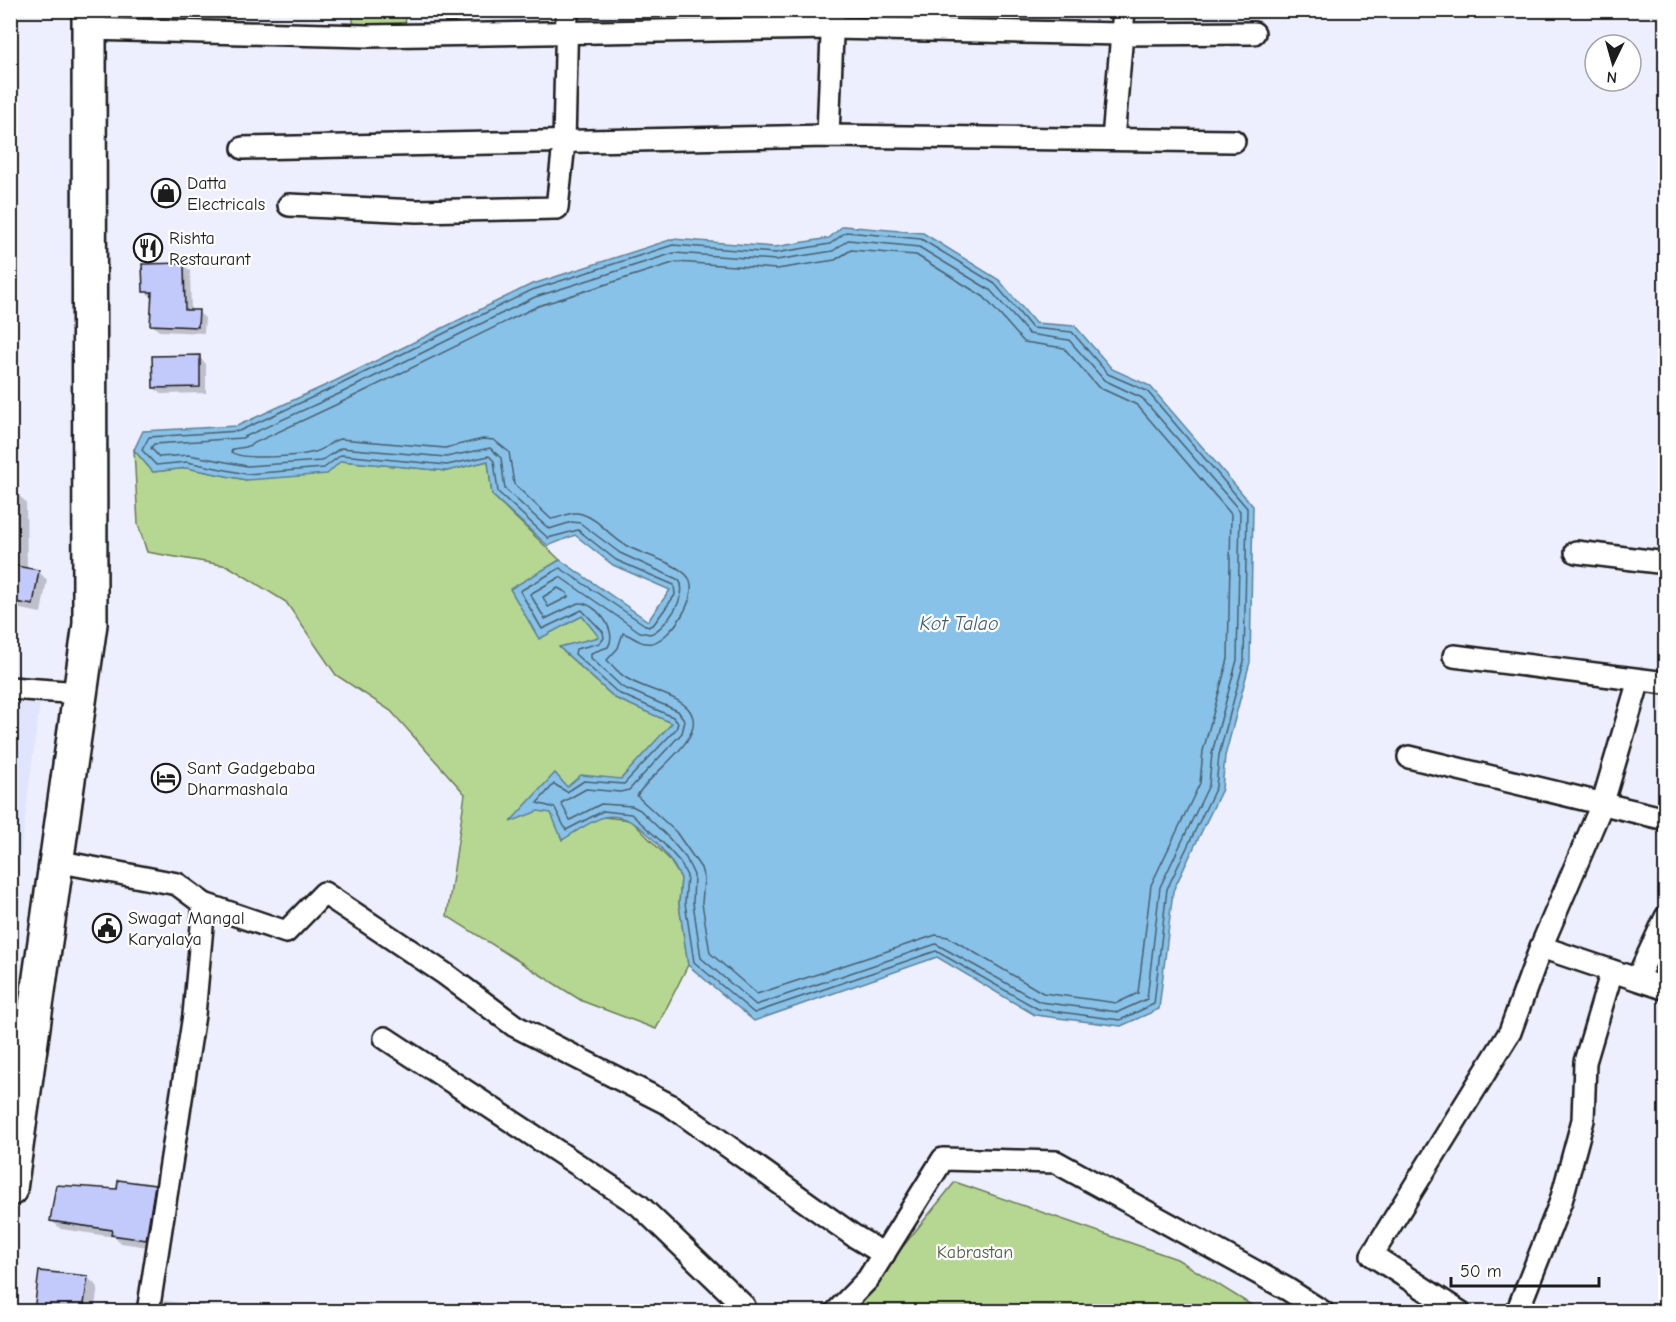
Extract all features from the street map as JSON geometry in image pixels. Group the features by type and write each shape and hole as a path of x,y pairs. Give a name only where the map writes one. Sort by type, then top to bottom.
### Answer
{"highway":[{"path":"10,1189 90,624 89,20"}],"street":[{"path":"289,205 417,212 557,208 564,143 567,10"},
{"path":"1113,139 1124,10"},
{"path":"828,136 833,19"},
{"path":"89,20 367,36 565,33 833,19 1122,34 1254,33"},
{"path":"243,148 828,136 1234,141"},
{"path":"1576,552 1665,563"},
{"path":"1454,656 1665,683"},
{"path":"1460,1311 1372,1254 1510,1032 1541,947 1603,802 1639,680"},
{"path":"10,688 80,693"},
{"path":"1409,757 1603,802 1665,819"},
{"path":"56,861 177,884 204,904 286,932 324,893 445,974 515,1026 669,1105 854,1236 884,1254"},
{"path":"148,1311 194,1015 204,904"},
{"path":"1637,979 1665,917"},
{"path":"1541,947 1665,989"},
{"path":"1517,1311 1561,1201 1584,1120 1585,1062 1612,971"},
{"path":"385,1038 639,1205 744,1306"},
{"path":"836,1311 868,1279 943,1159 1056,1162 1323,1311"}],"shaded area":[{"path":"11,698 40,701 11,927"}],"green space":[{"path":"352,11 406,11 405,30 354,28"},
{"path":"134,450 153,472 187,468 246,480 341,461 447,471 488,461 492,495 560,560 511,590 540,638 582,616 600,637 560,648 615,698 673,723 621,779 604,817 631,820 669,859 681,878 679,904 688,965 656,1029 582,1001 447,916 465,794 391,711 336,675 286,602 228,566 147,552 138,524"},
{"name":"Kabrastan","path":"955,1182 1177,1259 1261,1311 850,1312"}],"water":[{"name":"Kot Talao","path":"843,226 923,233 999,280 1035,323 1075,326 1112,369 1150,386 1253,506 1250,662 1225,756 1222,789 1173,891 1159,1009 1121,1026 1035,1015 937,957 754,1021 688,965 679,904 681,878 659,846 639,827 628,820 604,817 562,840 551,813 538,811 510,822 555,773 567,787 581,775 621,779 672,723 615,698 559,647 599,637 582,616 539,639 510,589 560,560 648,621 670,590 613,565 575,535 548,546 492,495 488,461 447,471 341,461 327,474 246,480 187,468 153,472 134,450 143,431 237,426 335,381 530,285 673,239 775,247 829,238"}],"building":[{"path":"184,263 185,310 199,310 198,327 150,325 152,292 143,292 142,264"},
{"path":"200,355 200,387 153,388 152,356"},
{"path":"10,565 39,570 33,605 10,601"},
{"path":"118,1180 155,1185 146,1240 111,1235 112,1230 50,1221 56,1185 117,1189"},
{"path":"39,1271 88,1276 83,1311 34,1311"}],"place":[{"name":"Datta Electricals","path":"166,193"},
{"name":"Rishta Restaurant","path":"148,248"},
{"name":"Sant Gadgebaba Dharmashala","path":"166,778"},
{"name":"Swagat Mangal Karyalaya","path":"107,928"}]}
